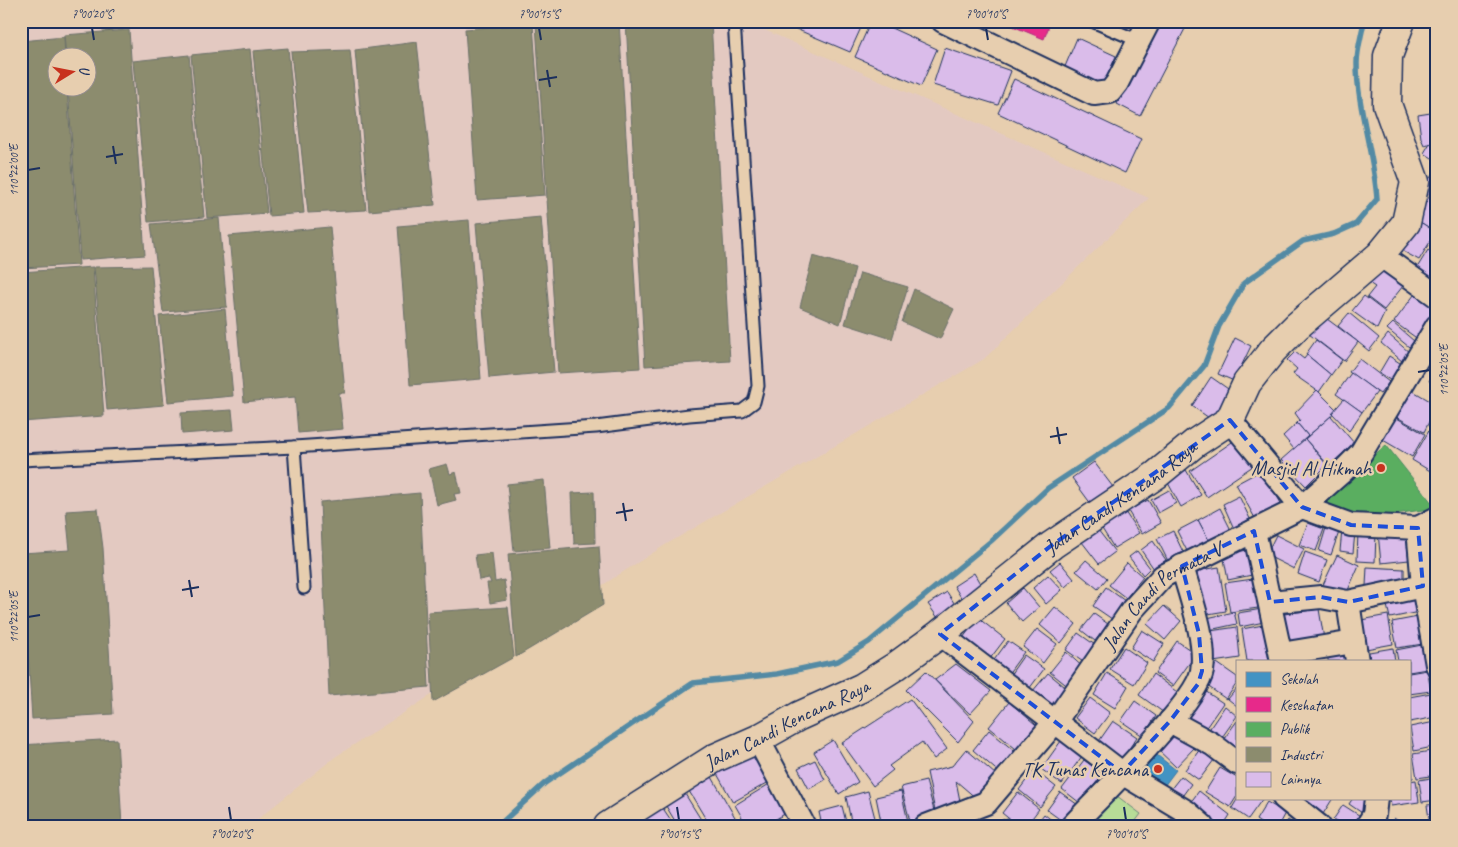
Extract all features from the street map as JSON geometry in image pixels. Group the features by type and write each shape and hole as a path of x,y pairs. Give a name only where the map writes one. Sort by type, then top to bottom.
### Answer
{"street":[{"path":"943,21 1094,94 1110,92 1144,31"},
{"path":"1401,21 1388,56 1387,104 1415,182 1406,223 1380,255 1297,326 1273,350 1247,383 1230,420 1302,507 1351,525 1427,523 1424,586 1437,665"},
{"path":"1380,255 1437,296"},
{"name":"Jalan Candi Permata V","path":"926,826 986,803 1055,722 1138,603 1163,576 1302,507 1361,453 1437,326"},
{"name":"Jalan Candi Kencana Raya","path":"608,826 714,758 758,739 799,716 861,688 940,634 1052,545 1156,475 1194,444 1230,420"},
{"path":"1254,531 1282,658 1355,651 1348,602"},
{"path":"1072,826 1170,721 1198,684 1202,671 1200,634 1182,566"},
{"path":"1270,602 1321,597 1348,602 1424,586"},
{"path":"940,634 1189,821"},
{"path":"1170,721 1212,744 1236,762"},
{"path":"758,739 804,826"},
{"path":"1289,800 1319,826"},
{"path":"1367,826 1374,815 1376,800"}],"lane":[{"path":"21,460 294,447 588,428 689,415 742,411 754,402 758,386 734,21"},
{"path":"1092,21 1144,31"},
{"path":"294,447 304,588"}],"highlighted area":[{"path":"1230,420 1302,507 1351,525 1418,528 1423,586 1348,602 1321,597 1270,602 1254,531 1182,566 1199,634 1202,671 1198,684 1170,721 1122,773 940,634 1052,545"}],"shaded area":[{"path":"21,21 761,21 760,28 1149,198 984,359 665,545 335,757 249,826 21,826"}],"green space":[{"path":"1113,793 1141,814 1132,826 1089,826"}],"building: Sekolah":[{"name":"TK Tunas Kencana","path":"1153,752 1176,770 1164,786 1140,768"}],"building: Kesehatan":[{"path":"1011,21 1051,21 1044,39 1010,25"}],"building: Publik":[{"name":"Masjid Al Hikmah","path":"1386,445 1436,508 1353,520 1331,512 1320,501"}],"building: Industri":[{"path":"105,21 129,21 129,28 105,31"},
{"path":"619,21 640,368 558,373 536,24"},
{"path":"626,21 711,21 730,361 645,366"},
{"path":"533,24 545,195 477,200 465,29"},
{"path":"129,30 145,255 80,260 69,98 98,98 98,48 65,48 64,35"},
{"path":"64,37 65,48 48,48 48,98 68,98 79,265 21,268 21,41"},
{"path":"417,42 435,205 369,211 355,50"},
{"path":"288,48 304,213 269,216 253,51"},
{"path":"250,49 267,213 207,218 191,55"},
{"path":"350,50 366,210 308,213 291,52"},
{"path":"189,55 204,217 148,222 133,61"},
{"path":"541,217 554,372 489,378 476,223"},
{"path":"219,218 227,307 163,312 151,224"},
{"path":"469,220 481,379 410,385 398,226"},
{"path":"330,227 345,393 339,393 343,429 298,433 295,397 244,402 229,236"},
{"path":"813,256 855,268 840,324 800,307"},
{"path":"151,266 164,405 107,410 94,267"},
{"path":"93,267 104,416 21,422 21,272"},
{"path":"860,273 908,287 892,339 845,324"},
{"path":"914,289 954,309 940,339 902,322"},
{"path":"225,309 233,396 168,402 159,316"},
{"path":"232,410 234,430 182,434 181,413"},
{"path":"447,464 450,474 456,472 461,493 454,494 456,500 437,505 429,469"},
{"path":"544,480 550,548 514,551 507,484"},
{"path":"594,492 595,543 574,544 572,493"},
{"path":"420,493 429,687 329,696 320,502"},
{"path":"98,509 103,548 113,714 32,719 22,553 70,550 66,511"},
{"path":"599,546 603,605 516,657 508,554"},
{"path":"492,553 495,582 504,580 507,600 490,603 487,583 491,583 489,578 479,580 475,555"},
{"path":"508,607 514,657 433,702 428,612"},
{"path":"117,739 122,826 21,826 21,745"}],"building: Lainnya":[{"path":"791,21 864,21 850,52 789,26"},
{"path":"871,21 876,21 937,49 921,86 855,57"},
{"path":"1159,21 1189,21 1140,116 1117,104"},
{"path":"1077,38 1116,56 1103,86 1064,69"},
{"path":"945,48 1011,71 998,105 933,85"},
{"path":"1014,79 1141,139 1125,173 998,113"},
{"path":"1437,112 1437,142 1424,145 1421,138 1418,115"},
{"path":"1430,143 1437,147 1437,161 1424,153"},
{"path":"1432,175 1437,178 1437,200 1422,191"},
{"path":"1430,195 1437,200 1436,232 1417,220"},
{"path":"1417,220 1436,232 1419,260 1399,249"},
{"path":"1428,250 1437,256 1437,269 1430,280 1415,271"},
{"path":"1381,268 1403,286 1384,310 1367,297 1375,287 1369,283"},
{"path":"1417,291 1437,305 1437,322 1422,342 1394,322"},
{"path":"1364,296 1385,312 1377,329 1352,311"},
{"path":"1349,313 1379,338 1369,351 1338,326"},
{"path":"1323,316 1358,342 1344,361 1309,334"},
{"path":"1393,323 1414,341 1409,347 1387,329"},
{"path":"1388,334 1410,353 1403,362 1381,343"},
{"path":"1235,338 1251,346 1234,381 1218,374"},
{"path":"1316,340 1342,360 1331,375 1306,354"},
{"path":"1431,347 1437,350 1437,368 1425,361"},
{"path":"1295,352 1304,359 1307,355 1331,375 1319,392 1293,374 1297,369 1287,360"},
{"path":"1389,356 1403,365 1393,382 1379,373"},
{"path":"1359,359 1389,382 1380,394 1349,372"},
{"path":"1437,368 1437,385 1429,381"},
{"path":"1351,373 1377,392 1362,412 1336,394"},
{"path":"1211,377 1231,391 1212,420 1192,406"},
{"path":"1408,388 1437,405 1424,432 1393,415"},
{"path":"1317,390 1336,409 1331,416 1308,436 1297,423 1300,420 1295,413"},
{"path":"1344,399 1362,412 1349,431 1332,413"},
{"path":"1437,413 1437,430 1430,426"},
{"path":"1331,416 1354,443 1329,466 1305,439"},
{"path":"1395,417 1425,434 1412,457 1383,440"},
{"path":"1297,423 1308,436 1294,449 1283,436"},
{"path":"1430,429 1437,433 1437,475 1412,460"},
{"path":"1305,439 1327,465 1306,486 1281,460"},
{"path":"1235,440 1253,466 1207,497 1190,471"},
{"path":"1094,462 1116,491 1094,508 1072,478"},
{"path":"1186,470 1201,495 1181,507 1167,481"},
{"path":"1262,470 1282,505 1256,520 1236,484"},
{"path":"1169,490 1176,503 1158,513 1151,500"},
{"path":"1239,496 1252,523 1235,531 1223,504"},
{"path":"1148,500 1161,523 1142,534 1128,511"},
{"path":"1220,508 1233,534 1212,546 1198,520"},
{"path":"1125,512 1139,533 1114,548 1101,527"},
{"path":"1198,520 1212,546 1190,557 1177,531"},
{"path":"1308,523 1324,529 1316,551 1299,545"},
{"path":"1326,528 1339,532 1331,555 1319,551"},
{"path":"1098,530 1115,552 1099,564 1082,542"},
{"path":"1342,530 1355,532 1353,553 1340,551"},
{"path":"1405,530 1409,560 1381,563 1378,533"},
{"path":"1173,531 1185,556 1169,563 1157,539"},
{"path":"1358,531 1376,532 1375,562 1357,561"},
{"path":"1276,535 1304,549 1294,569 1266,555"},
{"path":"1153,541 1166,560 1154,569 1141,550"},
{"path":"1248,550 1252,575 1228,580 1223,554"},
{"path":"1137,551 1150,568 1143,575 1129,557"},
{"path":"1305,552 1327,560 1319,582 1298,574"},
{"path":"1337,555 1359,565 1345,597 1322,587"},
{"path":"1086,560 1107,578 1098,589 1076,571"},
{"path":"1060,562 1074,579 1065,587 1050,570"},
{"path":"1127,563 1143,577 1126,598 1109,585"},
{"path":"1219,567 1226,611 1202,615 1196,571"},
{"path":"1367,567 1404,569 1404,587 1366,586"},
{"path":"974,573 982,587 962,599 954,586"},
{"path":"1048,575 1062,590 1046,604 1033,588"},
{"path":"1253,579 1258,608 1230,612 1225,583"},
{"path":"1106,587 1125,601 1112,619 1093,606"},
{"path":"1023,588 1039,607 1022,622 1006,603"},
{"path":"1415,591 1419,612 1390,618 1385,597"},
{"path":"947,592 956,606 938,618 928,604"},
{"path":"1164,606 1181,621 1165,640 1147,624"},
{"path":"1055,607 1076,624 1061,643 1040,625"},
{"path":"1262,609 1264,622 1240,627 1238,613"},
{"path":"1319,609 1324,639 1289,644 1284,614"},
{"path":"1234,612 1237,624 1209,630 1207,618"},
{"path":"1094,614 1108,624 1095,641 1081,630"},
{"path":"1388,615 1393,644 1366,649 1361,620"},
{"path":"1418,617 1423,644 1397,648 1392,622"},
{"path":"978,618 1005,639 989,660 963,638"},
{"path":"1263,625 1269,660 1247,660 1242,629"},
{"path":"1237,627 1240,658 1213,662 1210,631"},
{"path":"1037,629 1057,644 1043,663 1023,647"},
{"path":"1142,630 1164,644 1153,662 1131,648"},
{"path":"1078,633 1098,647 1086,664 1066,650"},
{"path":"1008,641 1024,652 1008,674 992,663"},
{"path":"1177,641 1196,654 1173,686 1155,673"},
{"path":"1422,645 1427,669 1410,672 1410,660 1398,660 1396,650"},
{"path":"1124,647 1147,663 1134,684 1110,669"},
{"path":"1393,648 1395,660 1370,660 1369,652"},
{"path":"1066,652 1085,669 1070,688 1050,672"},
{"path":"1350,652 1351,660 1328,660 1328,656"},
{"path":"1024,655 1044,669 1029,689 1010,675"},
{"path":"1217,663 1236,676 1236,684 1226,699 1203,683"},
{"path":"956,664 991,691 970,714 935,680"},
{"path":"1427,670 1431,691 1410,694 1410,673"},
{"path":"926,671 974,721 958,742 906,690"},
{"path":"1048,673 1070,691 1054,710 1032,692"},
{"path":"1107,673 1128,686 1115,708 1094,695"},
{"path":"1153,674 1181,695 1167,715 1139,695"},
{"path":"1236,689 1236,705 1228,699"},
{"path":"1205,691 1223,703 1205,729 1188,717"},
{"path":"1431,693 1436,717 1410,722 1410,697"},
{"path":"1090,698 1110,713 1095,733 1075,718"},
{"path":"910,699 947,749 934,759 922,742 889,766 893,770 873,786 842,743"},
{"path":"1135,701 1156,716 1143,736 1121,721"},
{"path":"1009,702 1041,729 1021,753 989,727"},
{"path":"1225,706 1236,715 1220,740 1208,731"},
{"path":"1113,721 1137,737 1121,760 1097,744"},
{"path":"1236,722 1236,748 1233,752 1221,743"},
{"path":"1435,722 1437,746 1414,751 1410,727"},
{"path":"1174,729 1194,748 1176,767 1156,748"},
{"path":"989,730 1019,755 1002,775 973,750"},
{"path":"833,740 858,782 839,794 814,752"},
{"path":"1061,741 1082,756 1062,784 1041,769"},
{"path":"966,749 996,775 977,799 956,781 961,806 935,811 927,772 952,766"},
{"path":"1200,749 1214,760 1199,780 1185,770"},
{"path":"1437,750 1437,775 1417,778 1413,754"},
{"path":"751,751 769,782 733,802 716,772"},
{"path":"815,760 825,780 809,789 798,768"},
{"path":"1084,760 1103,774 1080,803 1062,789"},
{"path":"1410,760 1413,778 1410,779"},
{"path":"1220,768 1236,777 1236,798 1230,807 1205,792"},
{"path":"1034,770 1056,787 1040,807 1019,790"},
{"path":"1181,776 1191,784 1180,799 1170,790"},
{"path":"712,777 740,826 710,826 689,791"},
{"path":"1437,777 1437,800 1422,802 1419,780"},
{"path":"1416,780 1419,802 1391,806 1390,800 1410,800 1410,781"},
{"path":"926,781 936,818 911,825 901,787"},
{"path":"771,783 788,812 764,826 747,826 735,805"},
{"path":"868,791 877,826 852,826 846,797"},
{"path":"901,791 909,826 882,826 876,797"},
{"path":"1199,791 1230,815 1223,826 1211,826 1187,807"},
{"path":"1018,792 1039,809 1026,826 1018,826 1002,813"},
{"path":"1060,792 1078,805 1065,823 1047,810"},
{"path":"685,794 705,826 678,826 666,806"},
{"path":"1237,800 1262,800 1248,819 1232,808"},
{"path":"1306,800 1332,800 1323,814 1304,802"},
{"path":"1352,800 1372,800 1365,815 1349,804"},
{"path":"1267,802 1285,813 1278,826 1265,826 1256,820"},
{"path":"1437,804 1437,826 1430,826 1427,805"},
{"path":"1343,805 1365,819 1360,826 1343,826 1333,820"},
{"path":"842,806 847,826 822,826 819,812"},
{"path":"662,807 675,826 649,826 644,818"},
{"path":"1044,814 1059,826 1035,826"},
{"path":"1394,818 1405,826 1388,826"},
{"path":"1009,819 1009,826 983,826 982,822"},
{"path":"1288,820 1297,826 1284,826"}],"waterway":[{"path":"498,826 545,783 693,683 777,674 838,661 869,642 991,541 1048,488 1169,408 1204,366 1219,326 1244,283 1303,241 1334,234 1356,224 1377,199 1358,80 1357,58 1364,21"}],"place":[{"name":"Masjid Al Hikmah","path":"1381,468"},
{"name":"TK Tunas Kencana","path":"1158,769"}]}
